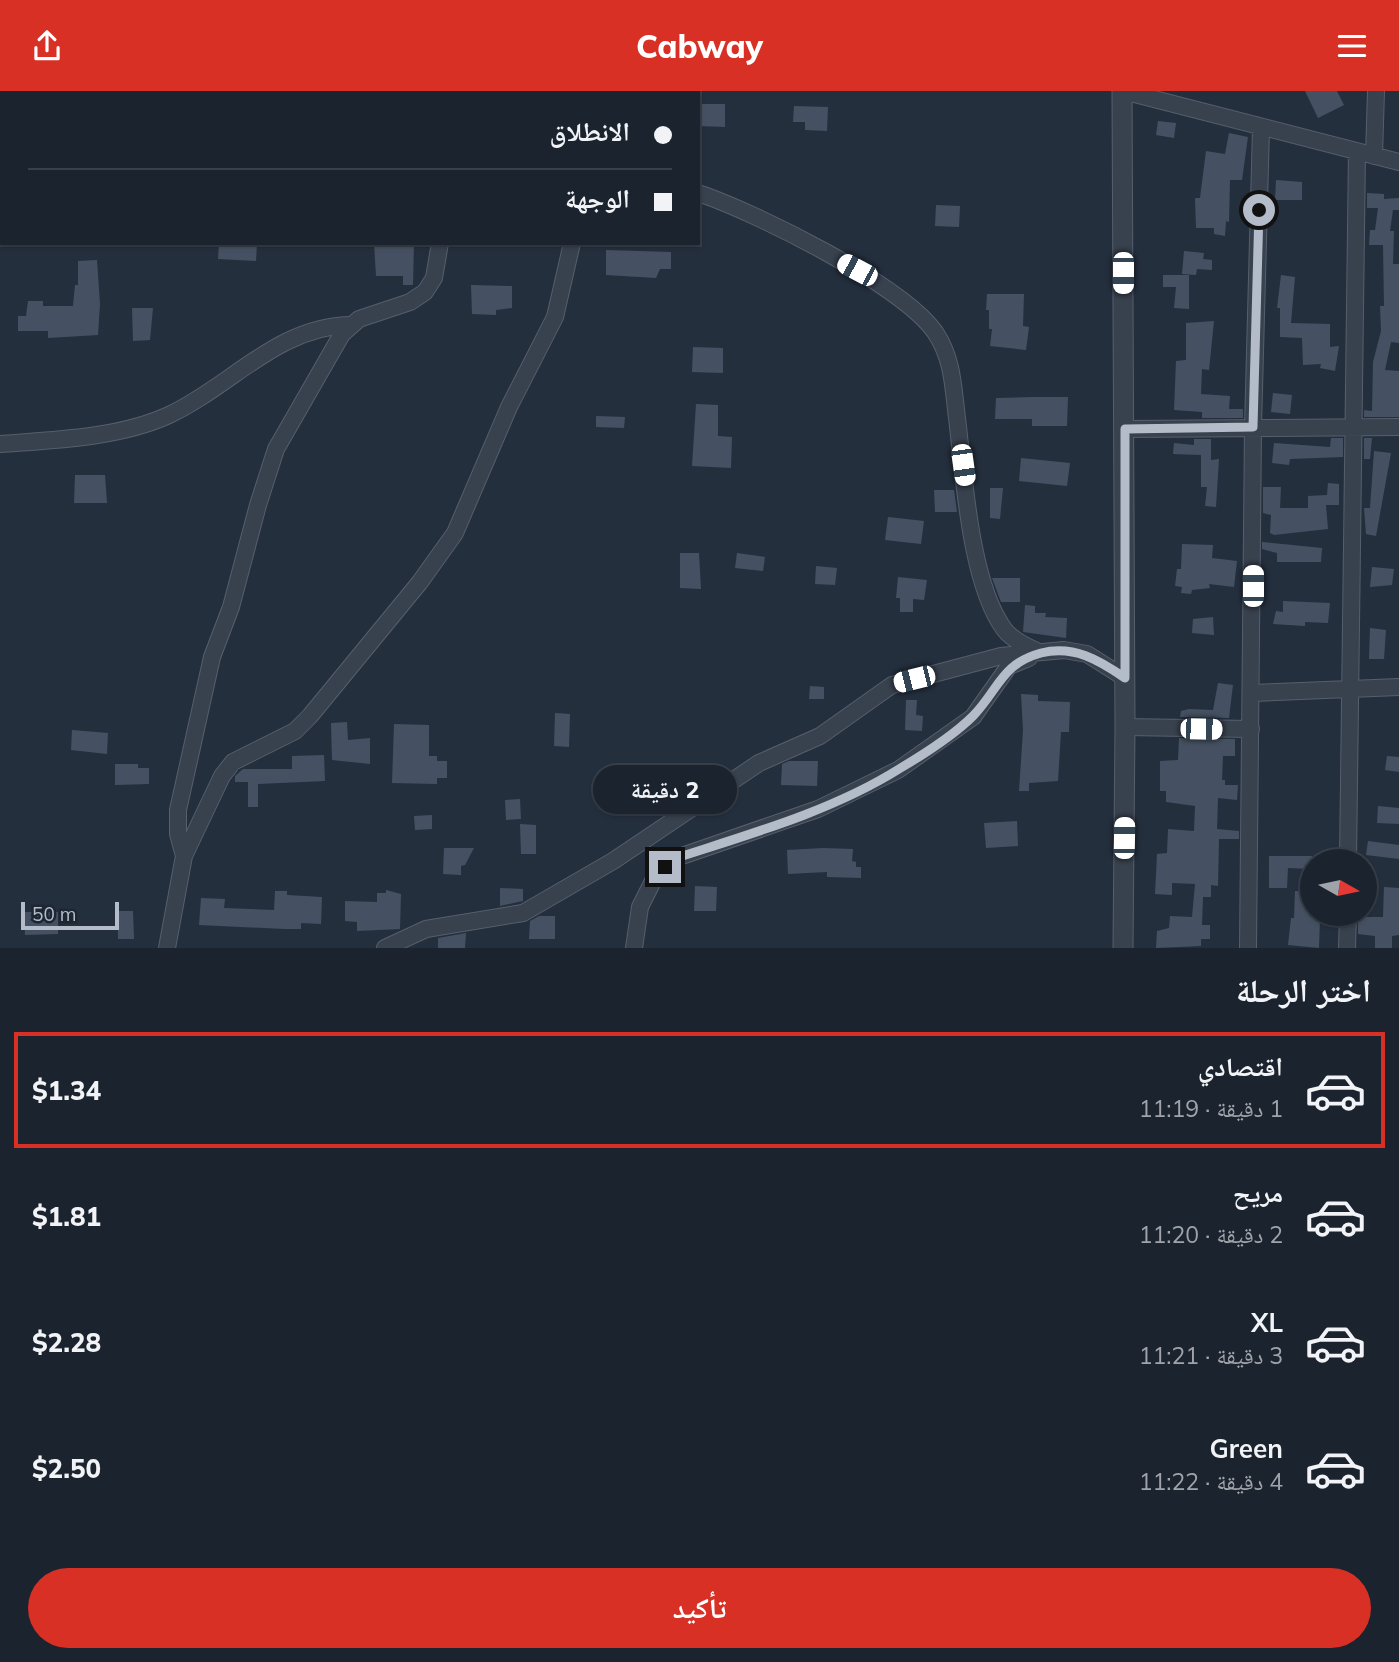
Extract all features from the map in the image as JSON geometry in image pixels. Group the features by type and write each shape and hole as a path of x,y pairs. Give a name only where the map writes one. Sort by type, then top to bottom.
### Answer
{"street":[{"path":"1123,948 1125,429 1122,91 1399,163"},
{"path":"1374,156 1376,91"},
{"path":"1248,948 1253,427 1261,128"},
{"path":"1348,849 1357,151"},
{"path":"700,194 790,235 857,270 905,304 933,330 950,359 967,489 986,594 1004,630 1041,653"},
{"path":"0,443 82,436 168,415 297,335 331,325 349,325 372,314 411,302 425,292 434,278 440,245"},
{"path":"167,948 184,856 214,790 233,762 295,731 310,716 420,582 455,533 509,407 555,317 570,264 572,245"},
{"path":"184,856 178,834 178,810 212,657 231,607 258,505 276,449 313,388 328,354 349,325"},
{"path":"1125,429 1399,427"},
{"path":"386,948 426,929 523,913 613,861 759,763 820,736 892,685 1002,656 1064,650 1087,654 1125,678"},
{"path":"634,948 640,907 653,881 676,858 818,809 898,770 972,717 1009,666 1041,653"},
{"path":"1252,693 1399,687"},
{"path":"1125,727 1251,730"},
{"path":"1347,948 1348,926"}],"building":[{"path":"1305,91 1337,91 1344,105 1318,118"},
{"path":"700,104 725,104 725,127 700,126"},
{"path":"794,106 828,107 827,131 805,130 805,122 793,122"},
{"path":"1158,121 1176,123 1174,138 1156,135"},
{"path":"1229,133 1248,137 1242,180 1230,180 1229,222 1226,221 1225,236 1214,234 1214,228 1196,228 1195,198 1200,198 1206,151 1225,154"},
{"path":"1276,180 1302,182 1302,200 1275,200"},
{"path":"1367,193 1384,194 1384,199 1399,198 1399,210 1393,210 1390,231 1394,231 1393,264 1399,264 1399,343 1391,342 1385,370 1399,371 1399,417 1364,417 1364,410 1372,411 1373,362 1381,331 1380,306 1384,306 1383,245 1369,245 1370,230 1375,230 1378,208 1367,208"},
{"path":"936,205 960,206 959,227 935,226"},
{"path":"219,245 257,245 256,261 218,259"},
{"path":"374,245 414,245 413,285 403,285 403,276 376,276"},
{"path":"606,250 671,252 671,269 660,269 656,278 606,275"},
{"path":"1184,251 1204,253 1203,259 1212,260 1212,270 1197,269 1196,275 1182,274"},
{"path":"97,260 100,304 98,335 48,338 48,331 18,331 18,316 26,316 28,301 43,301 43,306 73,306 75,285 78,285 78,261"},
{"path":"1163,275 1189,275 1189,309 1174,308 1176,287 1163,287"},
{"path":"1281,275 1295,277 1291,323 1330,324 1330,347 1339,346 1335,371 1320,368 1321,364 1303,365 1302,338 1280,337 1280,308 1277,308"},
{"path":"471,285 512,286 512,308 496,310 496,315 472,314"},
{"path":"987,294 1024,294 1023,326 1029,327 1026,350 990,346 992,329 989,329 989,310 986,310"},
{"path":"132,308 153,308 150,340 133,341"},
{"path":"1214,321 1209,370 1202,369 1201,394 1230,396 1229,409 1243,409 1243,418 1202,418 1202,412 1174,410 1176,361 1186,360 1186,323"},
{"path":"693,347 723,348 723,373 692,372"},
{"path":"1273,393 1292,395 1290,414 1271,412"},
{"path":"1068,397 1067,426 1032,426 1032,419 995,419 996,398"},
{"path":"696,404 718,405 718,436 732,437 731,468 692,466"},
{"path":"596,416 625,417 624,428 596,427"},
{"path":"1331,438 1343,438 1343,457 1290,459 1289,465 1272,463 1274,443 1330,447"},
{"path":"1364,438 1372,438 1370,459 1364,459"},
{"path":"1194,439 1211,439 1211,460 1219,459 1216,507 1205,506 1207,487 1201,487 1201,455 1173,454 1174,443 1194,445"},
{"path":"1374,451 1391,453 1376,536 1366,534 1364,508 1370,508"},
{"path":"1021,458 1070,463 1067,486 1019,481"},
{"path":"75,475 105,475 107,503 74,503"},
{"path":"1328,483 1339,484 1339,505 1326,505 1328,529 1274,535 1270,533 1271,515 1263,513 1263,487 1281,487 1280,508 1308,508 1308,496 1327,495"},
{"path":"990,488 1003,488 1000,519 990,518"},
{"path":"934,490 954,490 957,512 935,512"},
{"path":"888,517 924,521 921,544 885,540"},
{"path":"1262,542 1322,548 1321,562 1277,562 1277,553 1262,549"},
{"path":"1182,544 1213,545 1212,558 1237,561 1234,587 1209,584 1210,588 1192,590 1191,594 1181,593 1182,587 1175,586 1177,569 1181,569"},
{"path":"680,553 699,553 701,589 680,588"},
{"path":"737,553 765,557 763,571 735,568"},
{"path":"816,566 837,568 835,585 815,584"},
{"path":"1372,567 1394,569 1392,585 1370,587"},
{"path":"898,577 927,580 924,600 913,599 913,612 900,612 900,598 896,598"},
{"path":"992,578 1020,578 1020,602 1001,602"},
{"path":"1283,601 1330,603 1328,623 1305,622 1305,626 1273,624 1276,611 1283,612"},
{"path":"1025,605 1035,606 1035,613 1046,613 1045,617 1067,618 1066,638 1023,632"},
{"path":"1213,617 1214,635 1192,633 1193,619"},
{"path":"1370,628 1386,630 1384,659 1369,659"},
{"path":"1218,683 1233,685 1229,718 1180,717 1181,711 1189,709 1213,710"},
{"path":"810,686 824,687 824,699 809,699"},
{"path":"1021,694 1038,695 1038,701 1070,702 1069,732 1061,732 1058,781 1029,783 1029,791 1019,791 1023,730"},
{"path":"906,700 917,700 916,715 923,716 922,731 905,730"},
{"path":"555,713 570,714 569,747 554,746"},
{"path":"347,722 348,740 370,738 370,764 332,760 331,723"},
{"path":"394,724 429,725 429,756 437,756 437,761 447,761 447,778 437,778 437,784 392,783"},
{"path":"72,730 108,733 107,754 71,750"},
{"path":"1179,738 1235,739 1235,756 1223,756 1222,780 1225,780 1225,785 1238,785 1237,800 1218,798 1217,829 1239,831 1239,839 1219,839 1218,886 1211,885 1211,897 1203,897 1202,925 1210,925 1210,939 1201,939 1201,946 1156,948 1157,931 1169,928 1170,916 1192,917 1195,884 1172,883 1172,895 1155,894 1157,854 1167,853 1168,829 1194,831 1195,806 1166,802 1166,791 1160,791 1160,761 1178,760"},
{"path":"324,755 325,781 258,784 258,807 248,807 248,782 235,782 235,776 243,769 292,769 292,756"},
{"path":"1387,756 1399,757 1399,772 1385,770"},
{"path":"789,761 818,761 817,786 781,785 782,764"},
{"path":"115,764 138,764 138,768 149,768 149,784 115,785"},
{"path":"520,799 521,819 506,820 505,800"},
{"path":"1378,806 1399,808 1399,824 1377,823"},
{"path":"432,815 432,829 415,830 414,816"},
{"path":"1017,821 1018,846 986,848 984,823"},
{"path":"520,824 536,825 536,854 521,854"},
{"path":"1368,841 1399,845 1399,859 1377,856 1377,849 1367,849"},
{"path":"444,848 474,848 465,865 461,866 461,875 443,874"},
{"path":"853,849 852,861 856,862 856,867 861,867 861,878 827,877 827,872 788,874 787,850"},
{"path":"1269,856 1300,856 1300,868 1288,868 1287,888 1269,888"},
{"path":"695,886 717,887 716,911 694,911"},
{"path":"1384,887 1399,888 1399,935 1392,936 1392,948 1375,948 1375,936 1358,934 1358,926 1377,926 1377,917 1383,917"},
{"path":"500,888 523,889 523,901 500,906"},
{"path":"386,890 401,894 400,929 357,931 357,922 345,921 345,901 377,902 377,893 386,893"},
{"path":"275,891 287,891 287,895 322,897 321,924 301,923 301,929 199,925 201,898 225,899 224,908 274,910"},
{"path":"1295,891 1300,891 1300,926 1320,926 1319,948 1288,945 1291,918 1294,918"},
{"path":"118,911 133,911 134,939 118,939"},
{"path":"24,912 58,912 58,934 25,935"},
{"path":"539,916 555,916 555,939 529,939 530,921"},
{"path":"466,933 465,948 438,948 438,938"}],"route":[{"path":"665,867 676,858 818,809 898,770 972,717 1009,666 1041,653 1064,650 1087,654 1125,678 1125,429 1253,427 1259,210"}]}
